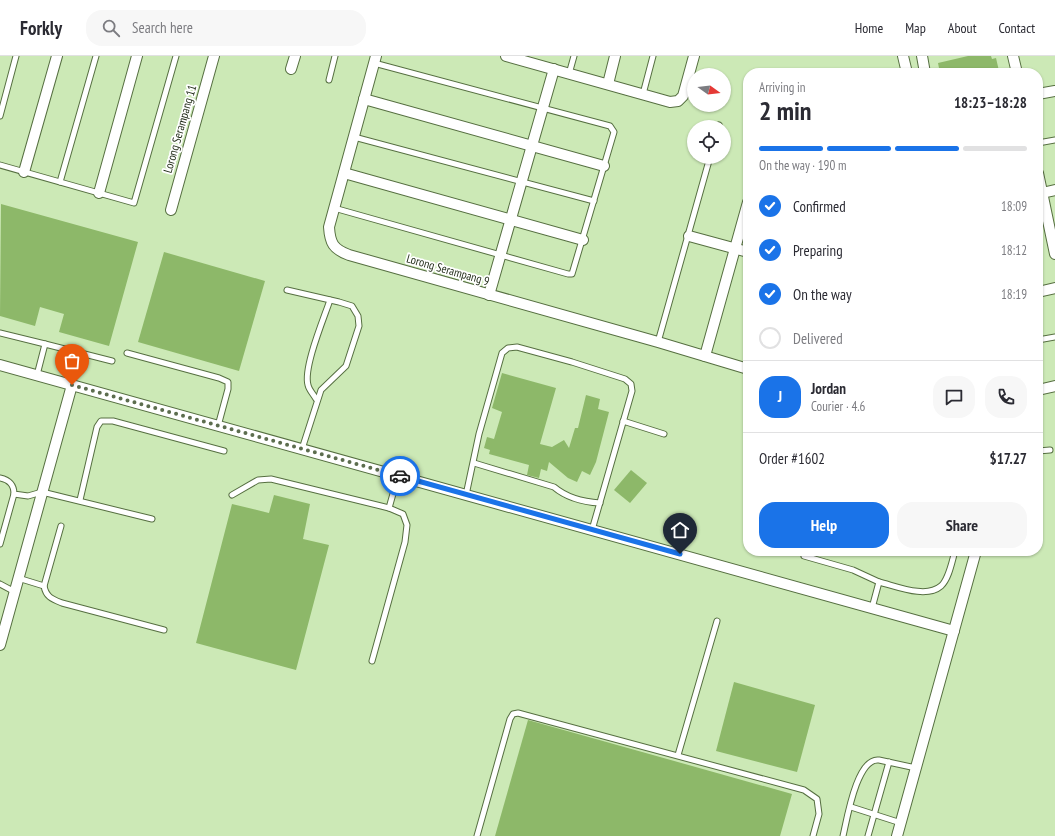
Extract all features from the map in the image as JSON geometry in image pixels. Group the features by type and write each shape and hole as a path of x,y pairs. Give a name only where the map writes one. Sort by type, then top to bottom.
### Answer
{"street":[{"path":"24,172 57,56"},
{"path":"99,193 137,56"},
{"name":"Lorong Serampang 11","path":"171,210 214,56"},
{"path":"291,69 295,56"},
{"path":"506,56 535,60 569,74 670,102 678,101 683,96 694,56"},
{"path":"608,84 615,56"},
{"path":"903,56 906,68"},
{"path":"922,56 924,68"},
{"path":"1013,56 1016,68"},
{"name":"Lorong Serampang 9","path":"375,59 329,227 334,248 340,252 743,367"},
{"path":"489,295 554,69"},
{"path":"1043,93 1055,91"},
{"path":"364,99 604,166"},
{"path":"344,172 583,240"},
{"path":"1043,193 1055,190"},
{"path":"1043,197 1053,238 1055,254"},
{"path":"705,356 743,221"},
{"path":"689,236 743,250"},
{"path":"1043,291 1055,288"},
{"path":"0,365 954,630"},
{"path":"0,645 72,385"},
{"path":"1043,389 1055,386"},
{"path":"897,836 975,556"}],"lane":[{"path":"0,116 16,56"},
{"path":"60,182 96,56"},
{"path":"0,166 134,203 176,56"},
{"path":"329,80 335,56"},
{"path":"569,74 574,56"},
{"path":"643,94 653,56"},
{"path":"334,208 501,256 572,274 604,166 613,129 610,126 375,59"},
{"path":"354,137 594,201"},
{"path":"1043,142 1055,140"},
{"path":"658,342 708,164"},
{"path":"287,290 352,306 358,316 359,326 346,366 339,374 326,383 316,399 302,449"},
{"path":"316,399 308,385 307,374 330,300"},
{"path":"0,333 112,361"},
{"path":"1043,339 1055,337"},
{"path":"37,375 45,344"},
{"path":"466,495 479,434 502,353 508,348 517,347 572,362 625,379 631,384 632,391 592,530"},
{"path":"127,352 219,378 228,382 228,390 218,426"},
{"path":"80,500 97,427 101,421 113,421 224,451"},
{"path":"623,421 664,434"},
{"path":"1043,451 1050,450"},
{"path":"474,463 554,487 562,494 583,502 600,503"},
{"path":"389,508 398,476"},
{"path":"0,478 10,482 14,488 14,494 0,544"},
{"path":"232,495 258,480 271,479 389,508 403,514 407,525 405,542 372,661"},
{"path":"14,494 28,496 42,492 80,500 152,520"},
{"path":"62,526 44,586 45,593 50,598 62,603 164,630"},
{"path":"804,556 853,570 880,582 917,591 933,591 942,585 953,556"},
{"path":"18,578 44,586"},
{"path":"872,608 880,582"},
{"path":"0,584 15,592"},
{"path":"678,755 717,621"},
{"path":"477,836 513,714 518,712 804,790 817,799 819,814 814,836"},
{"path":"843,836 858,780 866,766 874,759 916,768"},
{"path":"868,836 889,762"},
{"path":"851,807 901,823"}],"building":[{"path":"968,56 991,56 992,59 996,58 998,68 939,68 938,63"},
{"path":"1,204 138,242 109,346 59,332 64,314 40,307 35,326 0,316"},
{"path":"164,252 265,281 239,371 138,342"},
{"path":"502,373 556,388 540,444 552,447 564,440 569,448 575,428 578,428 586,395 600,399 598,409 609,412 596,462 590,475 582,471 577,482 568,478 549,462 547,471 541,469 539,478 527,475 529,465 489,454 490,450 484,448 487,437 494,439 502,412 492,408"},
{"path":"631,470 647,483 630,503 614,490"},
{"path":"274,495 310,504 303,539 329,545 296,670 196,643 232,504 269,513"},
{"path":"734,682 815,705 797,772 716,751"},
{"path":"528,720 792,794 780,836 495,836"}],"way so far":[{"path":"72,385 400,476"}],"route":[{"path":"400,476 680,554"}]}
